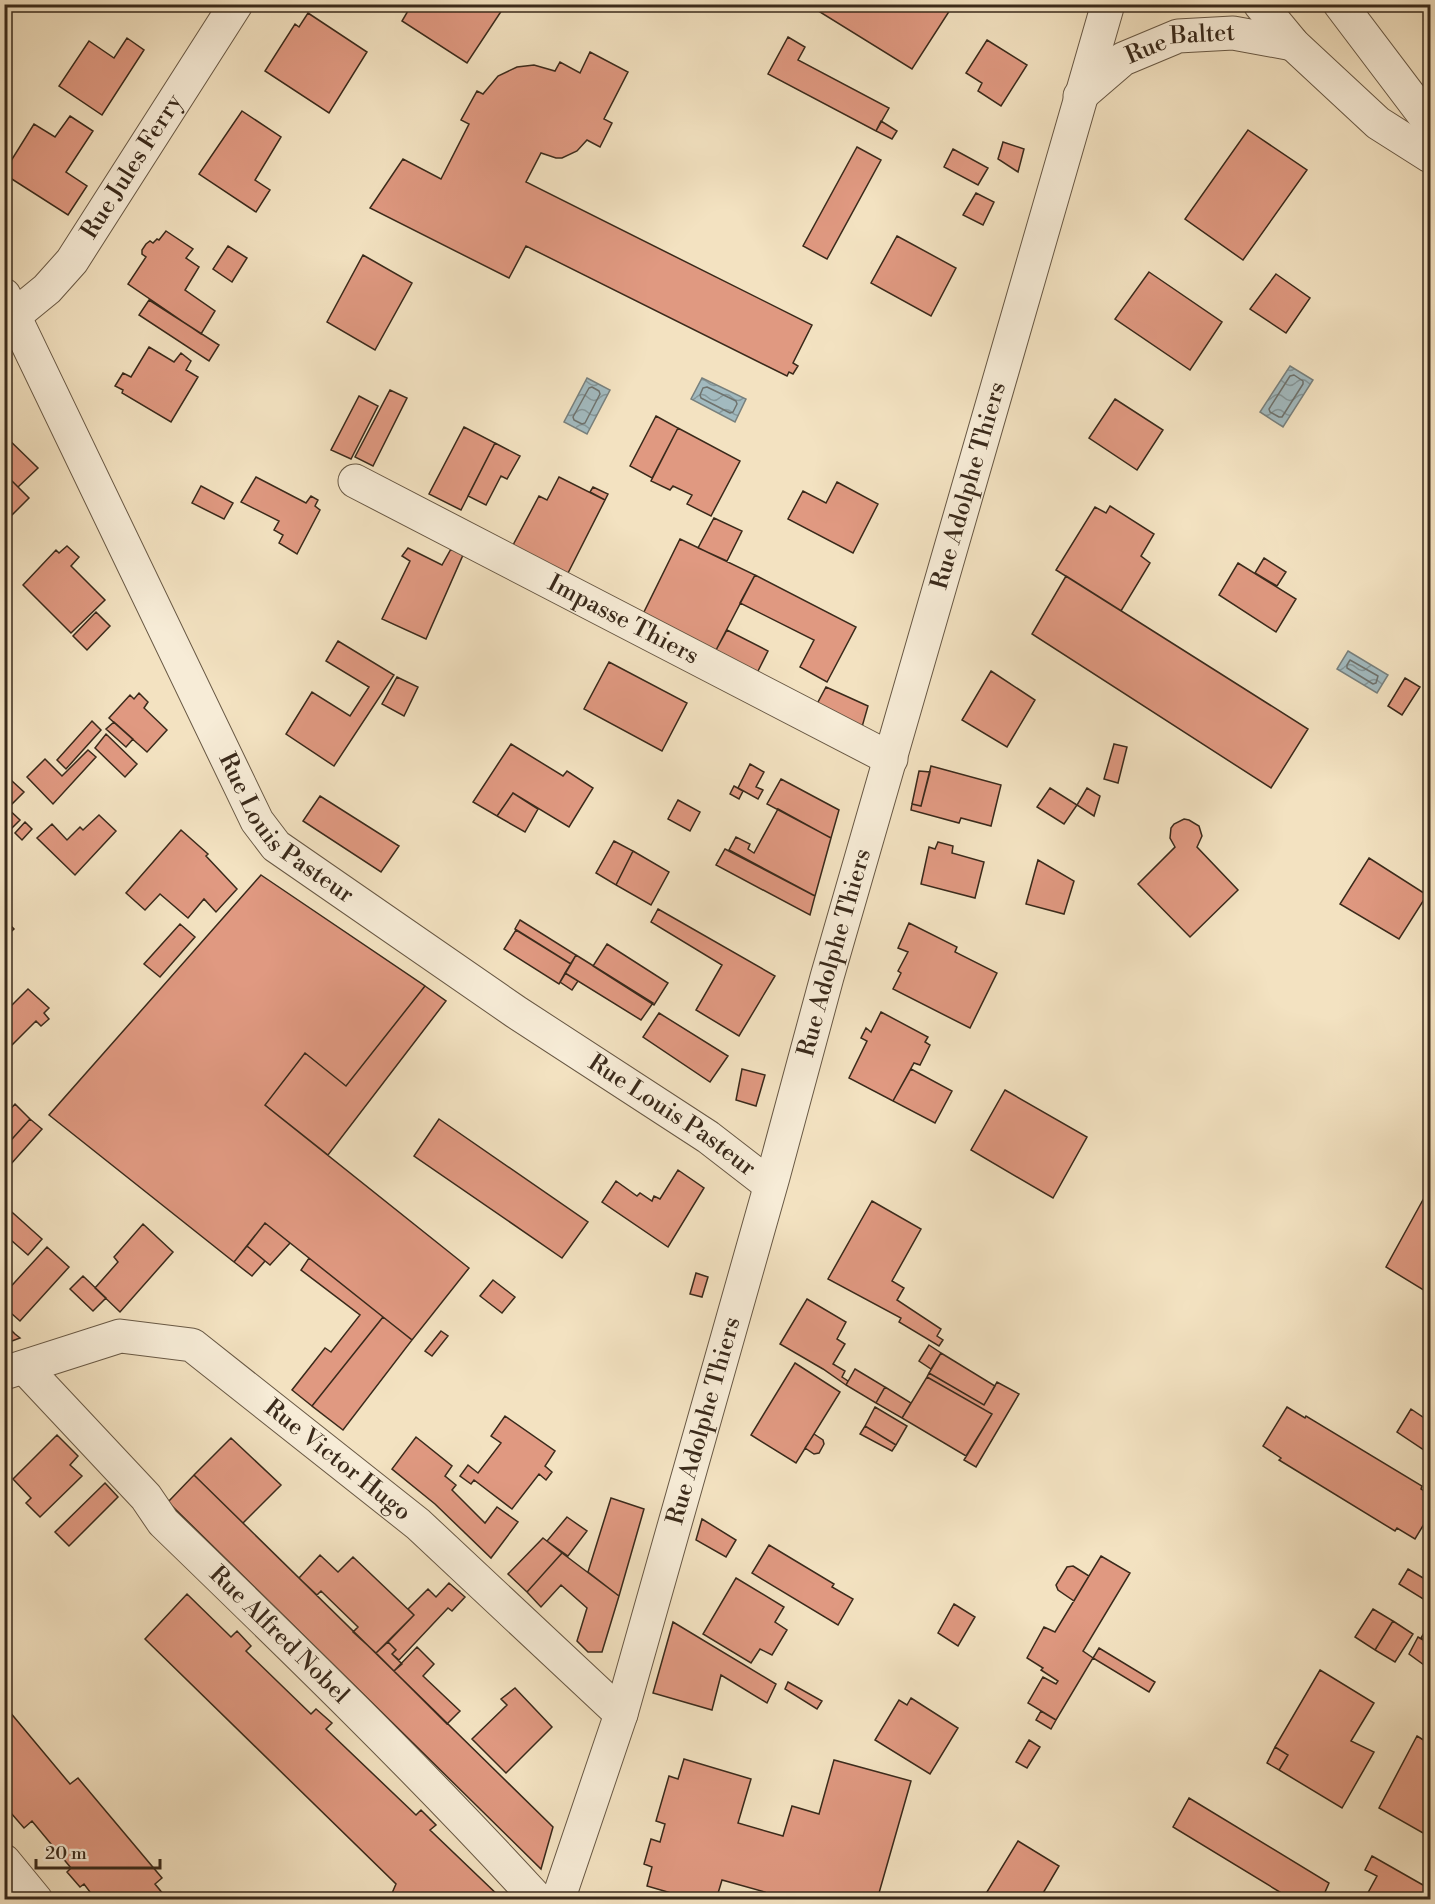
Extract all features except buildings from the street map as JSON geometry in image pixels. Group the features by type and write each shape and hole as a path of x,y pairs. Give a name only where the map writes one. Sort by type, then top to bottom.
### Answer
{"street":[{"name":"Rue Jules Ferry","path":"9,305 47,289 72,261 236,4"},
{"name":"Rue Adolphe Thiers","path":"558,1899 621,1714 827,977 1108,4"},
{"name":"Rue Baltet","path":"1260,4 1293,44 1378,123 1431,156"},
{"path":"1340,4 1431,123"},
{"name":"Rue Baltet","path":"1080,96 1123,58 1178,36 1233,33 1293,44"},
{"name":"Rue Louis Pasteur","path":"9,305 257,821 276,846 516,1012 708,1137 770,1185"},
{"name":"Impasse Thiers","path":"354,481 891,759"},
{"name":"Rue Victor Hugo","path":"15,1371 120,1336 192,1345 418,1524 621,1714"},
{"name":"Rue Alfred Nobel","path":"15,1371 146,1497 163,1522 339,1693 538,1899"},
{"path":"4,1861 36,1899"}],"water":[{"path":"1290,366 1313,380 1283,427 1260,412"},
{"path":"587,378 610,390 587,434 564,422"},
{"path":"702,378 746,399 735,422 691,399"},
{"path":"1348,651 1388,675 1377,693 1337,669"}]}
